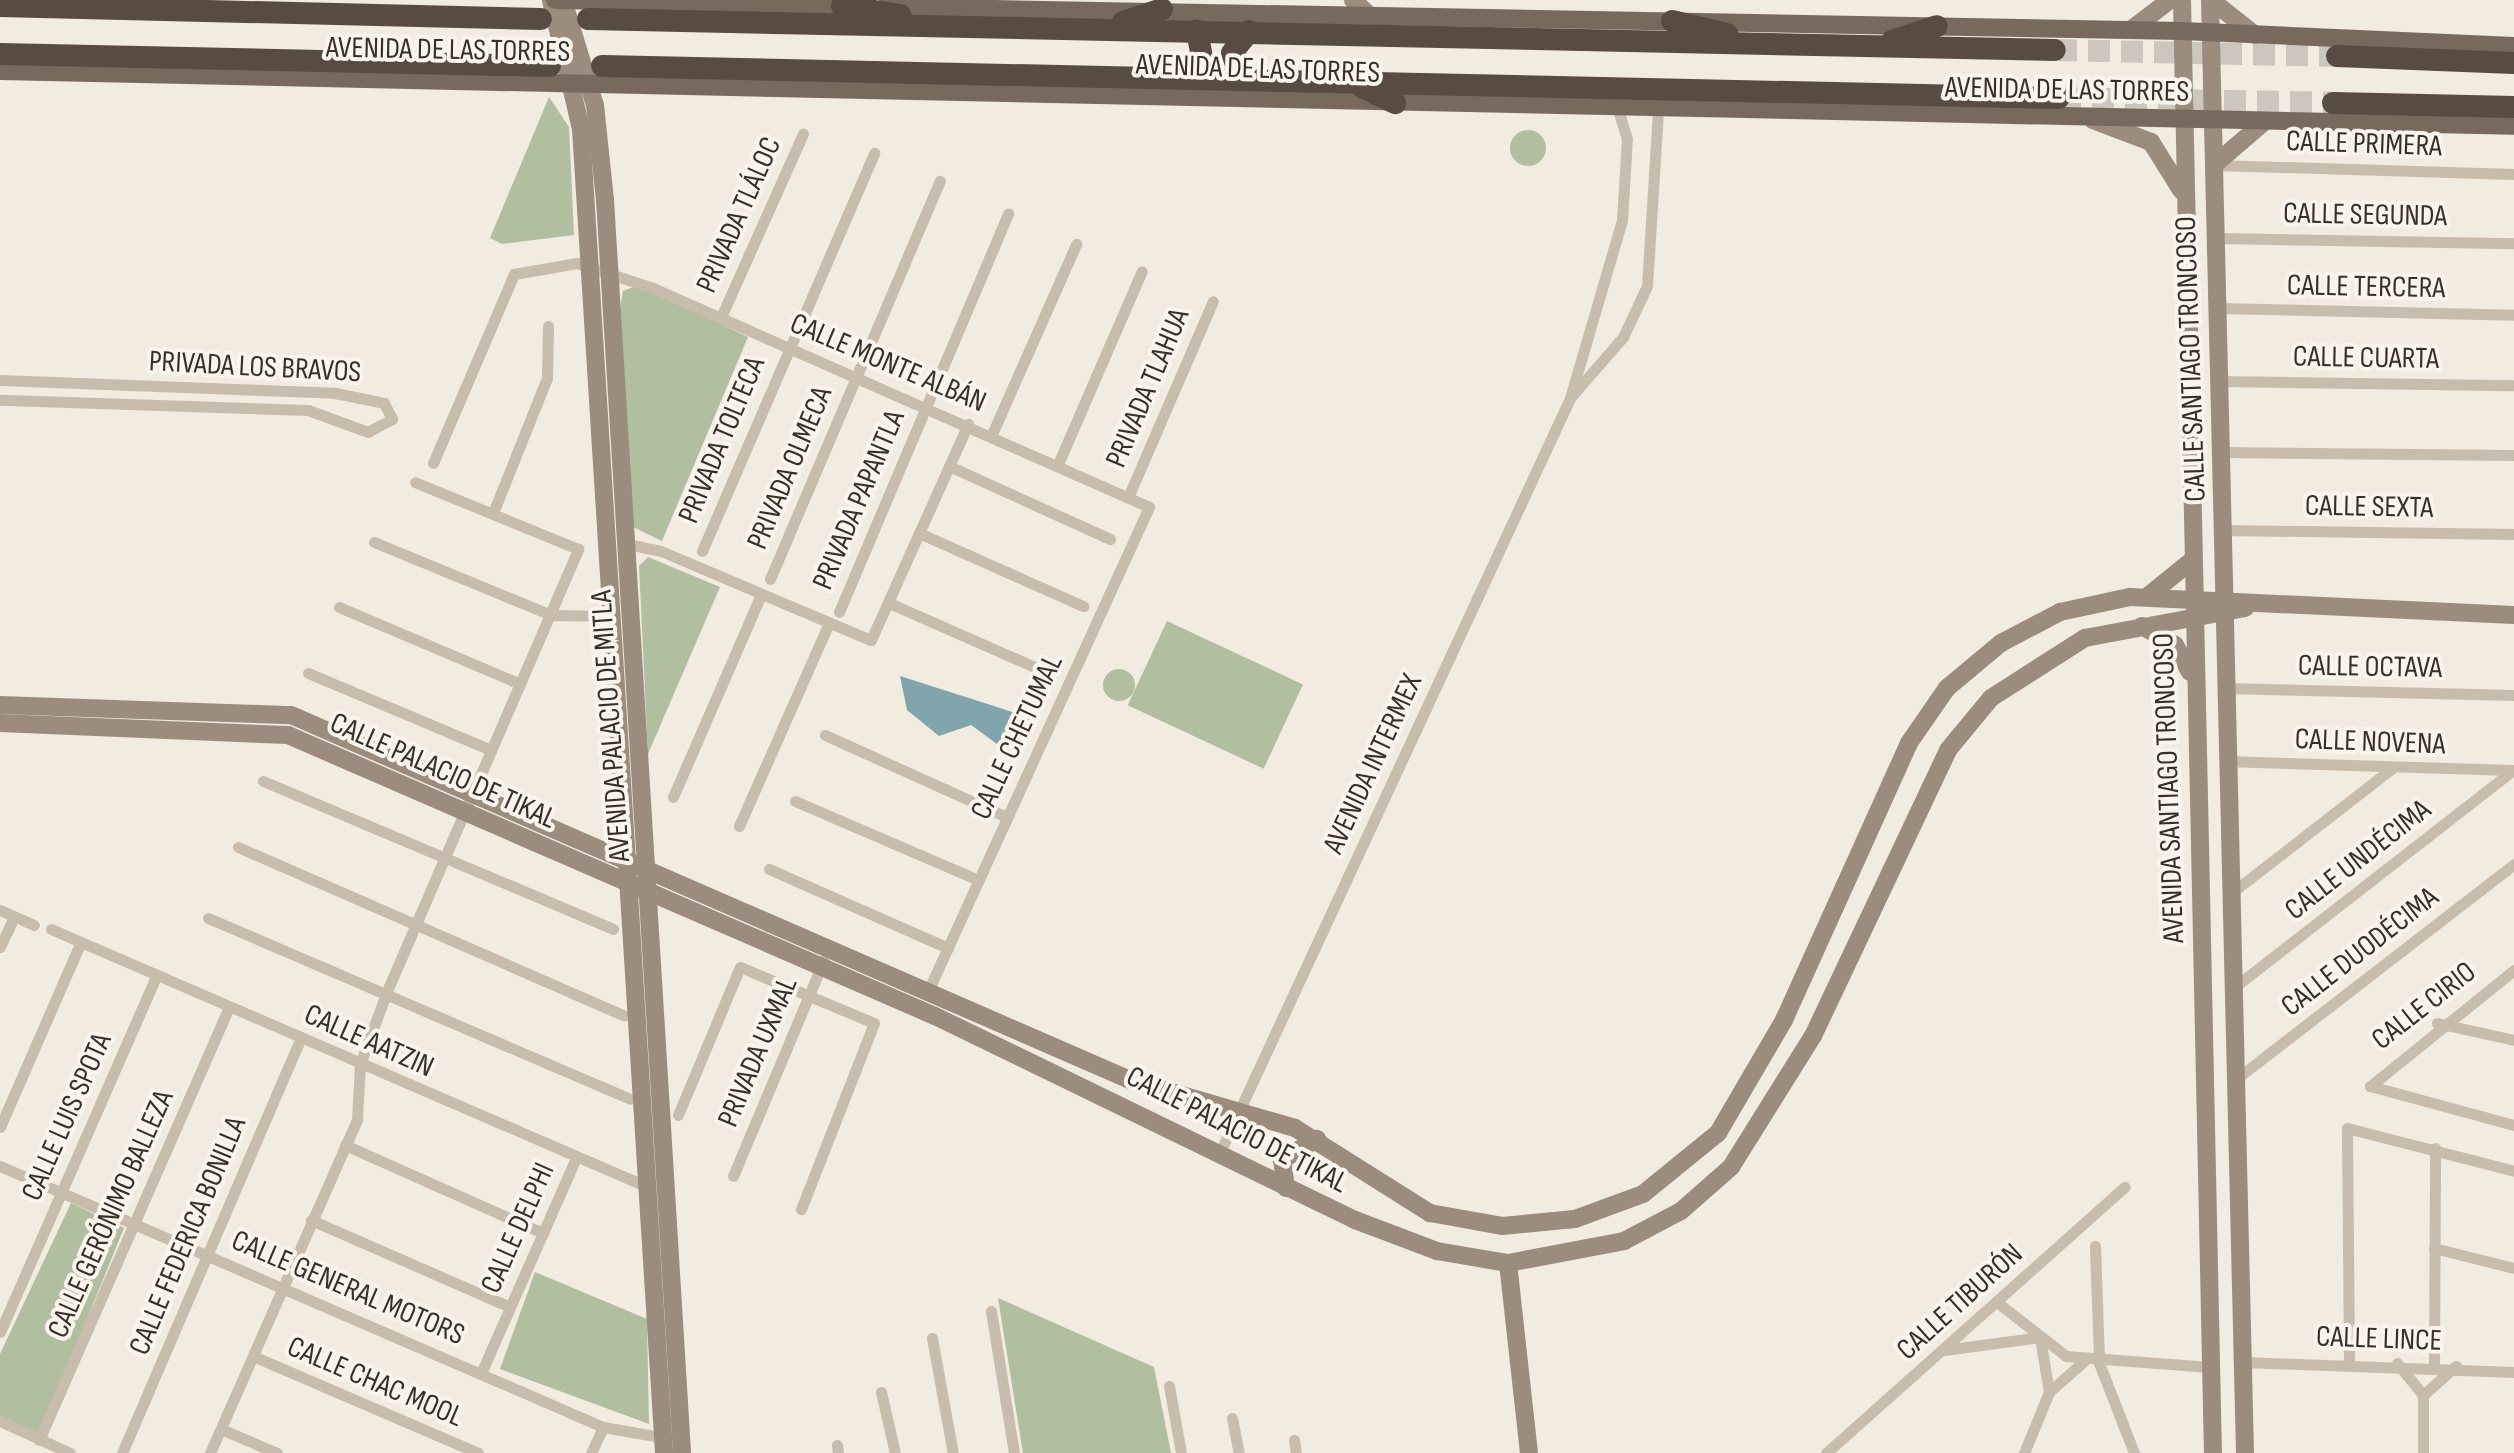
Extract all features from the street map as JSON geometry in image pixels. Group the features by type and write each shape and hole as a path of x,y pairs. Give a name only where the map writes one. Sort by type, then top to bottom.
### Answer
{"highway":[{"name":"AVENIDA DE LAS TORRES","path":"0,6 549,6"},
{"path":"842,6 962,25"},
{"path":"1109,27 1162,9"},
{"name":"AVENIDA DE LAS TORRES","path":"588,18 2055,50"},
{"path":"1672,21 1770,44"},
{"path":"1876,46 1936,26"},
{"path":"1190,75 1202,58 1197,30"},
{"path":"1240,77 1232,53 1249,31"},
{"name":"AVENIDA DE LAS TORRES","path":"0,54 550,66"},
{"path":"2337,56 2514,62"},
{"path":"189,57 230,75"},
{"name":"AVENIDA DE LAS TORRES","path":"587,78 920,82 1190,75 1354,84 2059,98"},
{"path":"1354,84 1395,103"},
{"path":"2334,102 2514,108"}],"main road":[{"name":"AVENIDA DE LAS TORRES","path":"549,6 564,0 1162,9 1359,6 1672,21 2182,31 2514,46"},
{"name":"AVENIDA DE LAS TORRES","path":"0,71 587,78"},
{"name":"AVENIDA DE LAS TORRES","path":"920,82 1618,110 2514,126"}],"street":[{"name":"AVENIDA PALACIO DE MITLA","path":"564,0 587,78 618,543 648,870 668,1194 673,1446"},
{"path":"2126,31 2156,18 2170,0"},
{"path":"2182,0 2185,122"},
{"path":"2210,0 2210,33"},
{"path":"2210,0 2255,36"},
{"name":"AVENIDA PALACIO DE MITLA","path":"549,6 587,78"},
{"name":"CALLE SANTIAGO TRONCOSO","path":"2210,33 2224,608"},
{"name":"AVENIDA INTERMEX","path":"1221,1150 1570,398 1622,220 1627,139 1618,110"},
{"name":"AVENIDA INTERMEX","path":"1570,398 1623,337 1647,286 1658,111"},
{"path":"2093,120 2150,142 2186,202"},
{"name":"AVENIDA SANTIAGO TRONCOSO","path":"2185,122 2192,679 2213,1453"},
{"path":"2214,165 2264,122"},
{"name":"PRIVADA TLÁLOC","path":"720,317 802,134"},
{"name":"PRIVADA TOLTECA","path":"702,551 874,153"},
{"name":"CALLE PRIMERA","path":"2214,165 2514,174"},
{"name":"PRIVADA OLMECA","path":"770,579 940,182"},
{"name":"PRIVADA PAPANTLA","path":"839,612 1008,214"},
{"name":"CALLE SEGUNDA","path":"2215,238 2514,242"},
{"path":"992,434 1076,244"},
{"path":"432,463 514,274 599,267"},
{"name":"CALLE MONTE ALBÁN","path":"599,267 1147,504"},
{"path":"1058,464 1142,271"},
{"path":"2185,296 2205,306 2217,352"},
{"name":"PRIVADA TLAHUA","path":"1129,495 1213,301"},
{"name":"CALLE TERCERA","path":"2216,308 2514,315"},
{"path":"492,513 547,378 548,326"},
{"name":"PRIVADA LOS BRAVOS","path":"0,380 335,393 384,403 392,418 368,432 308,410 0,400"},
{"name":"CALLE CUARTA","path":"2218,381 2514,385"},
{"path":"618,543 762,595 864,639 889,603 968,424"},
{"path":"2188,437 2220,452 2514,456"},
{"path":"949,466 1110,540"},
{"path":"210,1453 359,1111 360,1064 387,991 578,547 415,482"},
{"name":"CALLE CHETUMAL","path":"928,991 1147,504"},
{"name":"CALLE SEXTA","path":"2223,530 2514,534"},
{"path":"919,533 1083,606"},
{"path":"374,542 551,615 612,616"},
{"name":"AVENIDA PALACIO DE MITLA","path":"618,543 612,616 628,882 673,1446"},
{"path":"2190,562 2139,597 2138,627 2175,645 2192,679"},
{"path":"673,797 762,595"},
{"name":"CALLE PALACIO DE TIKAL","path":"0,723 270,731 649,892 928,991 1130,1080 1242,1110 1317,1139 1448,1219 1574,1220 1673,1176 1718,1132 1762,1062 1928,712 2001,642 2060,612 2139,597 2191,599 2224,608"},
{"path":"889,603 1044,671"},
{"path":"339,606 520,684"},
{"path":"2224,608 2514,615"},
{"name":"AVENIDA SANTIAGO TRONCOSO","path":"2224,608 2245,1453"},
{"name":"CALLE PALACIO DE TIKAL","path":"0,705 277,711 475,792 627,860 1221,1150 1286,1188 1436,1251 1508,1262 1605,1248 1681,1211 1731,1167 1791,1078 1966,723 2054,651 2224,608"},
{"path":"739,826 828,624"},
{"path":"308,673 491,750"},
{"name":"CALLE OCTAVA","path":"2224,688 2514,696"},
{"path":"270,731 277,711"},
{"path":"825,735 1007,817"},
{"name":"CALLE NOVENA","path":"2225,762 2514,770"},
{"path":"2230,894 2391,769"},
{"name":"CALLE UNDÉCIMA","path":"2232,990 2514,770"},
{"path":"263,781 613,929"},
{"path":"795,801 978,880"},
{"path":"238,847 624,1016"},
{"name":"CALLE DUODÉCIMA","path":"2236,1079 2514,864"},
{"path":"768,869 948,948"},
{"path":"0,910 34,926"},
{"path":"0,947 14,916"},
{"path":"208,918 387,991 630,1099"},
{"name":"CALLE AATZIN","path":"51,929 575,1160 668,1194"},
{"path":"0,1127 80,944"},
{"name":"PRIVADA UXMAL","path":"732,1176 826,956"},
{"path":"678,1115 737,970 810,992 877,1029 801,1209"},
{"name":"CALLE CIRIO","path":"2514,970 2437,1023 2370,1086 2514,1125"},
{"name":"CALLE LUIS SPOTA","path":"0,1332 156,977"},
{"name":"CALLE GERÓNIMO BALLEZA","path":"39,1440 229,1008"},
{"path":"2437,1023 2514,1040"},
{"name":"CALLE FEDERICA BONILLA","path":"122,1453 301,1038"},
{"path":"1762,1062 1791,1078"},
{"path":"2349,1362 2344,1134 2359,1126 2514,1171"},
{"path":"1286,1188 1282,1160 1317,1139"},
{"path":"344,1146 544,1233"},
{"path":"2434,1364 2435,1148"},
{"name":"CALLE DELPHI","path":"482,1371 575,1160"},
{"name":"CALLE GENERAL MOTORS","path":"0,1166 482,1371 603,1427 673,1446"},
{"name":"CALLE TIBURÓN","path":"1826,1453 2125,1186"},
{"path":"311,1220 510,1307"},
{"path":"2095,1246 2099,1363 2134,1453"},
{"path":"2434,1248 2514,1268"},
{"path":"1508,1262 1530,1453"},
{"path":"1998,1303 2038,1341 2084,1360 2210,1367"},
{"path":"991,1311 1014,1453"},
{"path":"932,1338 953,1453"},
{"path":"1944,1350 2038,1341"},
{"path":"2038,1341 2049,1392"},
{"name":"CALLE CHAC MOOL","path":"253,1356 478,1453"},
{"path":"2024,1453 2049,1392 2084,1360"},
{"name":"CALLE LINCE","path":"2242,1362 2434,1364 2514,1372"},
{"path":"2397,1364 2423,1396 2422,1453"},
{"path":"2423,1396 2456,1366"},
{"path":"1169,1386 1181,1453"},
{"path":"881,1392 895,1453"},
{"path":"1232,1418 1239,1453"},
{"path":"0,1420 70,1453"},
{"path":"592,1453 603,1427"},
{"path":"220,1429 277,1453"}],"green space":[{"path":"549,97 569,127 574,235 502,244 490,238"},
{"path":"1528,130 1541,135 1546,148 1541,161 1528,166 1515,161 1510,148 1515,135"},
{"path":"639,285 748,337 662,541 631,526 620,309 623,291"},
{"path":"648,557 720,587 648,754 639,566"},
{"path":"1167,621 1303,684 1264,769 1128,705"},
{"path":"1119,669 1130,674 1135,685 1130,696 1119,701 1108,696 1103,685 1108,674"},
{"path":"71,1203 124,1228 39,1437 0,1419 0,1354"},
{"path":"535,1272 647,1319 649,1424 500,1369"},
{"path":"998,1298 1154,1367 1171,1453 1023,1453"}],"water":[{"path":"900,676 1031,718 1016,758 971,725 939,736 907,710"}],"tunnel":[{"path":"2055,50 2337,56"},
{"path":"2059,98 2333,103"}]}
